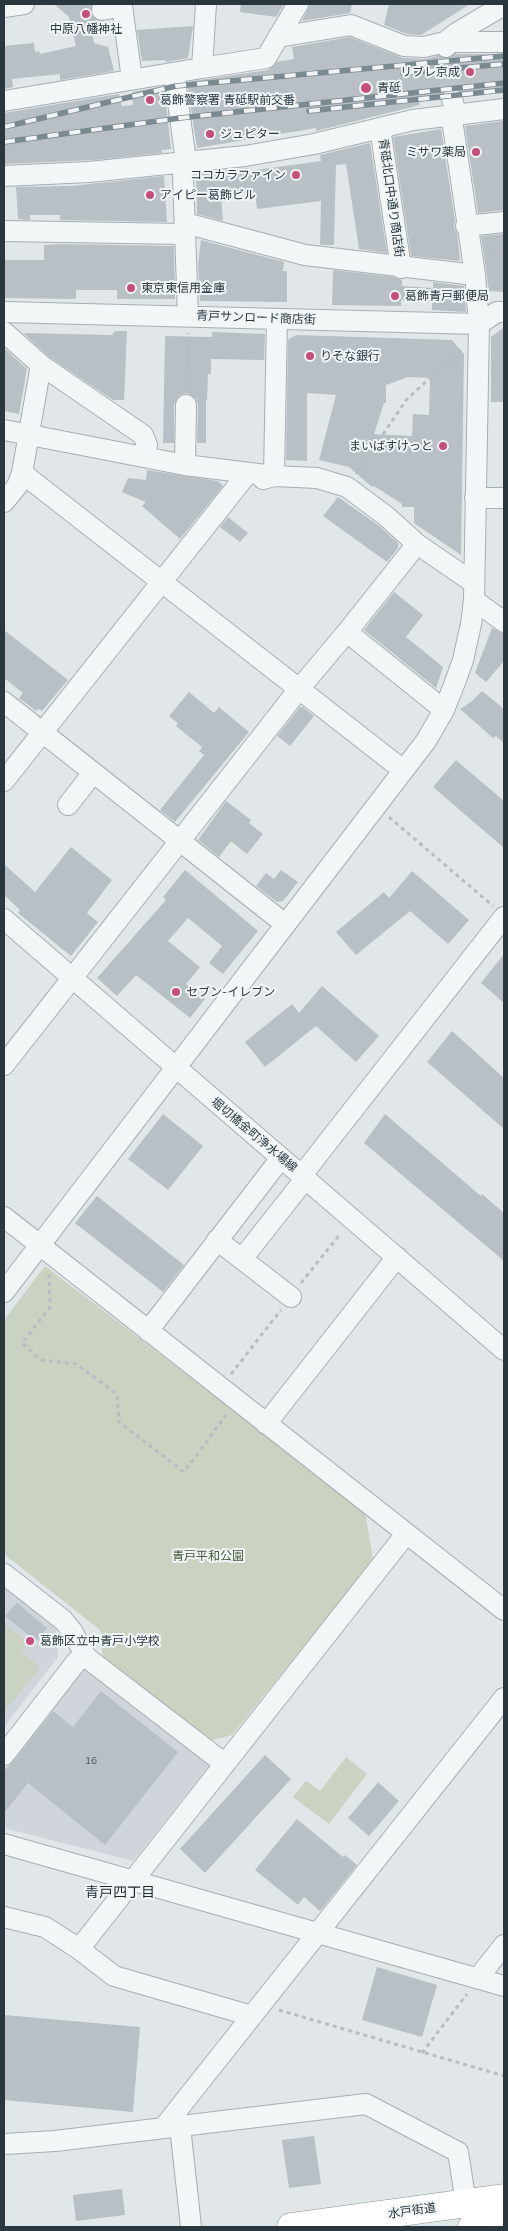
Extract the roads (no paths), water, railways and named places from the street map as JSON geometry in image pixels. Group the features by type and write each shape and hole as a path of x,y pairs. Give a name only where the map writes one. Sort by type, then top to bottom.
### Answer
{"highway":[{"name":"水戸街道","path":"469,2215 504,2198"},
{"name":"水戸街道","path":"291,2227 469,2215 504,2223"}],"street":[{"path":"4,6 24,4"},
{"path":"202,68 206,4"},
{"path":"4,101 266,58 298,4"},
{"path":"102,10 122,6 132,79"},
{"path":"446,45 458,32 504,6"},
{"path":"278,38 351,25 404,46 424,47 504,42"},
{"path":"174,73 185,154 188,316"},
{"path":"4,176 89,172 184,164 304,145 413,120 453,107 504,109"},
{"path":"4,1292 174,1067 426,741 444,710 463,660 471,624 474,592 479,324 475,275 452,126 453,107"},
{"name":"青砥北口中通り商店街","path":"380,128 401,268"},
{"path":"466,226 504,222"},
{"path":"4,231 185,228 304,256 475,275"},
{"name":"青戸サンロード商店街","path":"4,312 479,324"},
{"path":"479,324 502,316"},
{"path":"274,476 276,319"},
{"path":"4,332 41,365 143,434 147,445 146,456"},
{"path":"4,502 17,486 22,473 41,365"},
{"path":"185,465 186,405"},
{"path":"4,430 146,456 243,480 274,476 317,478 347,487 386,516 474,592 504,622"},
{"path":"22,473 403,770"},
{"path":"4,781 243,480"},
{"path":"476,498 504,498"},
{"path":"4,1065 299,689 417,544"},
{"path":"347,632 444,710"},
{"path":"4,702 285,924"},
{"path":"68,805 93,773"},
{"path":"242,1259 502,915"},
{"name":"堀切橋金町浄水場線","path":"4,919 504,1350"},
{"path":"148,1332 281,1158"},
{"path":"4,1217 504,1610"},
{"path":"217,1240 291,1297"},
{"path":"266,1424 397,1257"},
{"path":"79,1949 406,1534"},
{"path":"4,1574 63,1620 72,1631 86,1657 225,1764"},
{"path":"4,1754 77,1661 86,1657"},
{"path":"191,2227 172,2126 257,2010 504,1698"},
{"path":"4,1844 504,1986"},
{"path":"4,1916 44,1927 79,1949 114,1976 257,2010"},
{"path":"478,1978 504,1945"},
{"path":"4,2144 55,2141 366,2104 458,2152 469,2215"}],"tunnel":[{"path":"446,47 452,99"}],"railway":[{"path":"4,127 176,86 504,56"},
{"path":"403,73 504,64"},
{"path":"4,142 180,118 504,83"},
{"path":"309,111 504,90"}],"place":[{"name":"中原八幡神社","path":"86,14"},
{"name":"リブレ京成","path":"470,72"},
{"name":"青砥","path":"366,88"},
{"name":"葛飾警察署 青砥駅前交番","path":"150,100"},
{"name":"ジュピター","path":"210,134"},
{"name":"ミサワ薬局","path":"476,152"},
{"name":"ココカラファイン","path":"296,175"},
{"name":"アイピー葛飾ビル","path":"150,195"},
{"name":"東京東信用金庫","path":"131,288"},
{"name":"葛飾青戸郵便局","path":"395,296"},
{"name":"りそな銀行","path":"310,356"},
{"name":"まいばすけっと","path":"443,446"},
{"name":"セブン-イレブン","path":"176,992"},
{"name":"葛飾区立中青戸小学校","path":"30,1641"}],"district":[{"name":"青戸四丁目","path":"120,1893"}],"park label":[{"name":"青戸平和公園","path":"208,1556"}]}
